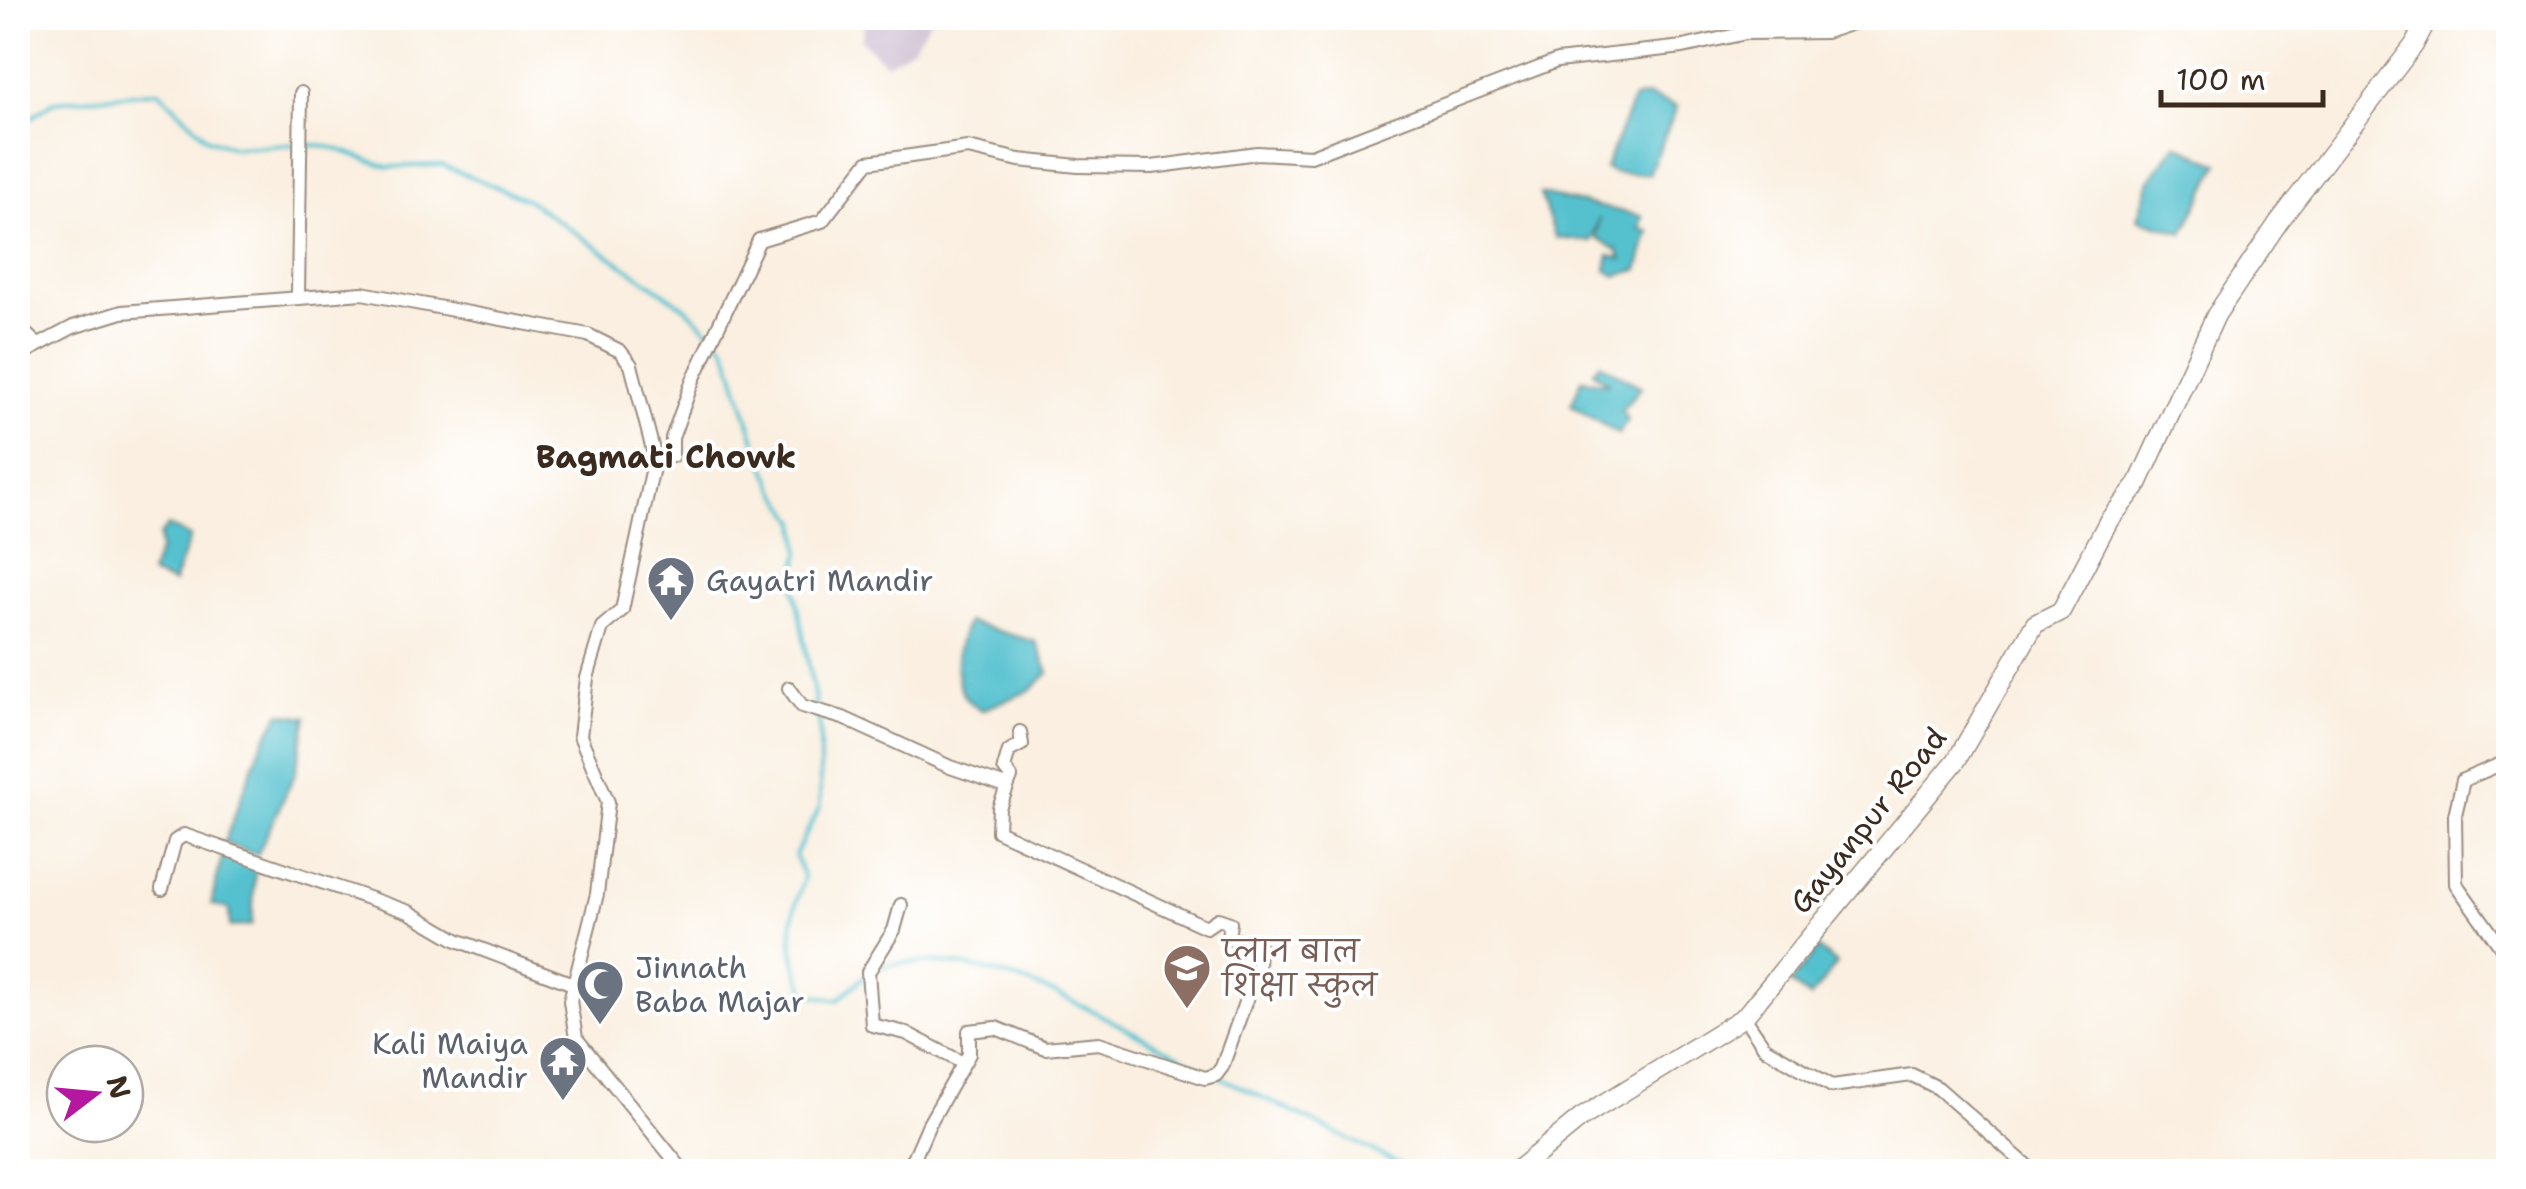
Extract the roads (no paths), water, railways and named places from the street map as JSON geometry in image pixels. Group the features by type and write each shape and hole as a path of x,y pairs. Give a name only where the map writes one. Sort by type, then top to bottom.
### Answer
{"street":[{"path":"656,458 672,456 672,438 759,240 822,221 868,162 968,148 1019,160 1078,166 1152,167 1256,152 1311,156 1556,61 1683,46 1746,33 1826,32 1868,18"},
{"name":"Gayanpur Road","path":"1514,1172 1581,1118 1744,1017 1956,762 2035,624 2061,610 2109,520 2137,486 2216,315 2278,224 2414,45 2428,18"},
{"path":"298,295 297,148 301,94"},
{"path":"18,356 122,312 362,292 588,335 620,350 631,365 656,458 622,610 602,627 587,678 580,736 608,802 597,894 573,984 570,1021 576,1038 684,1172"},
{"path":"18,326 38,345"},
{"path":"789,688 802,706 844,718 950,767 1006,786"},
{"path":"908,1172 969,1054 969,1031 996,1028 1034,1046 1099,1044 1205,1078 1216,1075 1258,966 1258,946 1228,938 1230,923 1222,919 1206,927 998,831 1010,778 1004,768 1009,751 1022,744 1020,732"},
{"path":"2508,761 2463,780 2455,814 2456,884 2508,958"},
{"path":"162,889 175,841 184,835 409,912 457,940 573,984"},
{"path":"901,905 894,930 868,972 872,1025 906,1034 963,1064"},
{"path":"1744,1017 1765,1048 1832,1086 1912,1075 1938,1088 2034,1172"}],"water":[{"path":"1648,96 1677,107 1649,174 1614,173 1605,168 1633,99"},
{"path":"2176,144 2219,164 2183,233 2138,219 2150,180"},
{"path":"1540,194 1642,216 1639,229 1649,230 1638,270 1616,276 1606,269 1609,255 1622,259 1617,250 1596,238 1599,218 1591,241 1556,238"},
{"path":"1600,363 1641,387 1621,411 1628,420 1618,434 1571,405 1582,379 1610,384 1593,371"},
{"path":"168,526 190,537 173,583 150,574 160,549 159,536"},
{"path":"967,622 1036,642 1049,673 1031,690 982,710 963,694 959,683 957,658"},
{"path":"280,713 307,717 295,774 257,855 224,843 260,748"},
{"path":"222,857 255,865 252,925 230,927 229,909 211,904"},
{"path":"1818,949 1837,964 1810,998 1791,983"}],"waterway":[{"path":"18,119 27,120 54,102 159,91 208,139 234,148 305,144 334,148 388,167 442,165 526,199 686,308 710,332"},
{"path":"717,339 726,348 759,453 775,488 797,521 800,552 794,585 820,727 820,807 795,855 804,878 792,923 796,963 807,994 838,1000 866,975"},
{"path":"878,967 922,962 1008,976 1091,1010 1209,1072"},
{"path":"1218,1076 1416,1172"}],"place":[{"name":"Gayatri Mandir","path":"671,622"},
{"name":"प्लान बाल शिक्षा स्कुल","path":"1187,1010"},
{"name":"Jinnath Baba Majar","path":"600,1026"},
{"name":"Kali Maiya Mandir","path":"563,1102"}],"district":[{"name":"Bagmati Chowk","path":"666,456"}]}
